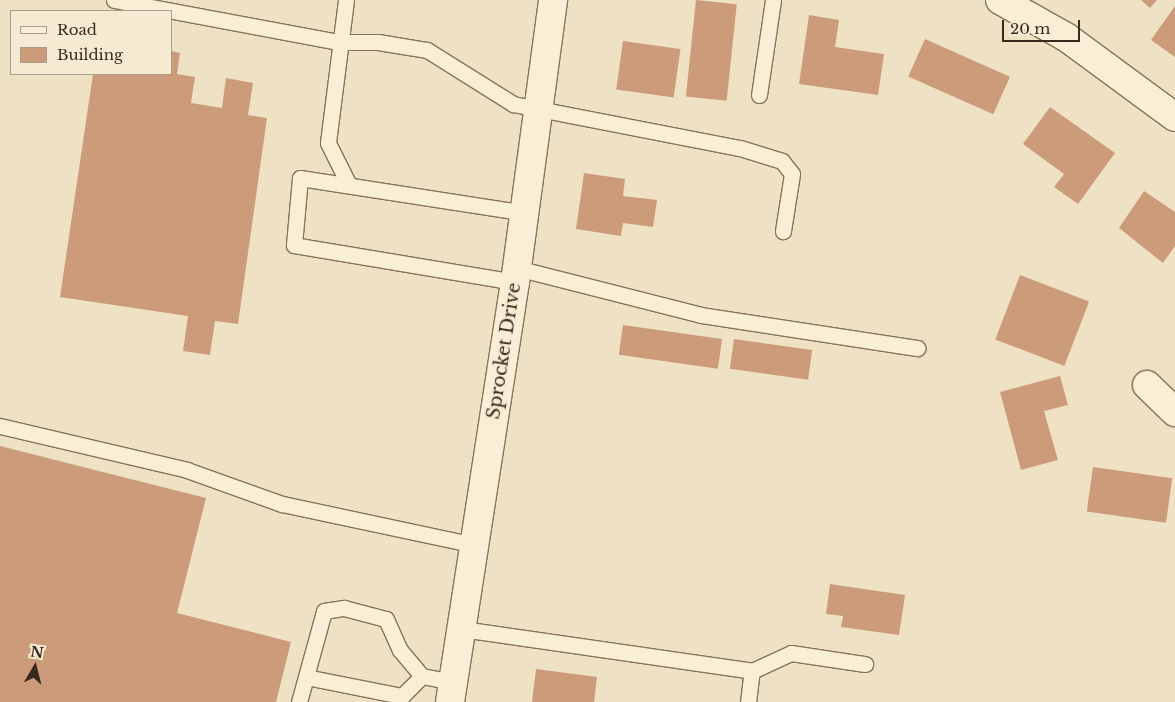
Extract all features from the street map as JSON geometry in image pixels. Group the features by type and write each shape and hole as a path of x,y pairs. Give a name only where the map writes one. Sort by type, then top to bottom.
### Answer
{"street":[{"name":"Sprocket Drive","path":"452,692 516,275 554,0"},
{"path":"1000,0 1066,37 1175,117"},
{"path":"1147,385 1175,412"}],"lane":[{"path":"114,0 137,2 339,42 378,42 427,50 513,104 740,148 782,161 792,174 783,231"},
{"path":"346,0 339,42 328,143 350,186"},
{"path":"758,96 773,0"},
{"path":"524,213 300,178 294,245 516,275 700,315 918,348"},
{"path":"0,426 187,470 282,504 474,545"},
{"path":"299,702 324,611 344,608 386,619 400,650 422,676 452,692"},
{"path":"462,629 752,670 790,653 865,664"},
{"path":"748,702 752,670"},
{"path":"306,677 402,696 422,676"}],"building":[{"path":"696,0 737,4 727,101 686,96"},
{"path":"1141,0 1157,0 1150,8"},
{"path":"1175,6 1175,57 1151,40"},
{"path":"809,15 839,20 835,47 884,54 878,95 799,84"},
{"path":"925,39 1010,77 993,114 908,76"},
{"path":"623,41 680,49 674,98 616,90"},
{"path":"172,51 180,53 177,74 195,77 191,103 222,108 226,78 253,83 248,115 267,118 238,324 215,321 210,355 183,351 188,316 60,297 93,75 172,75"},
{"path":"1050,107 1115,153 1078,204 1054,187 1064,174 1023,144"},
{"path":"584,173 625,179 623,196 657,200 653,227 623,223 621,236 576,229"},
{"path":"1144,191 1175,212 1175,246 1163,263 1119,228"},
{"path":"1020,275 1089,302 1064,366 995,339"},
{"path":"623,325 722,339 718,369 619,355"},
{"path":"734,339 812,350 808,380 730,369"},
{"path":"1060,376 1068,405 1044,411 1058,460 1021,470 1000,392"},
{"path":"0,446 206,498 177,613 291,642 276,702 0,702"},
{"path":"1093,467 1172,478 1166,523 1087,512"},
{"path":"830,584 905,595 899,635 841,627 843,616 826,614"},
{"path":"536,669 597,677 594,702 532,702"}]}
